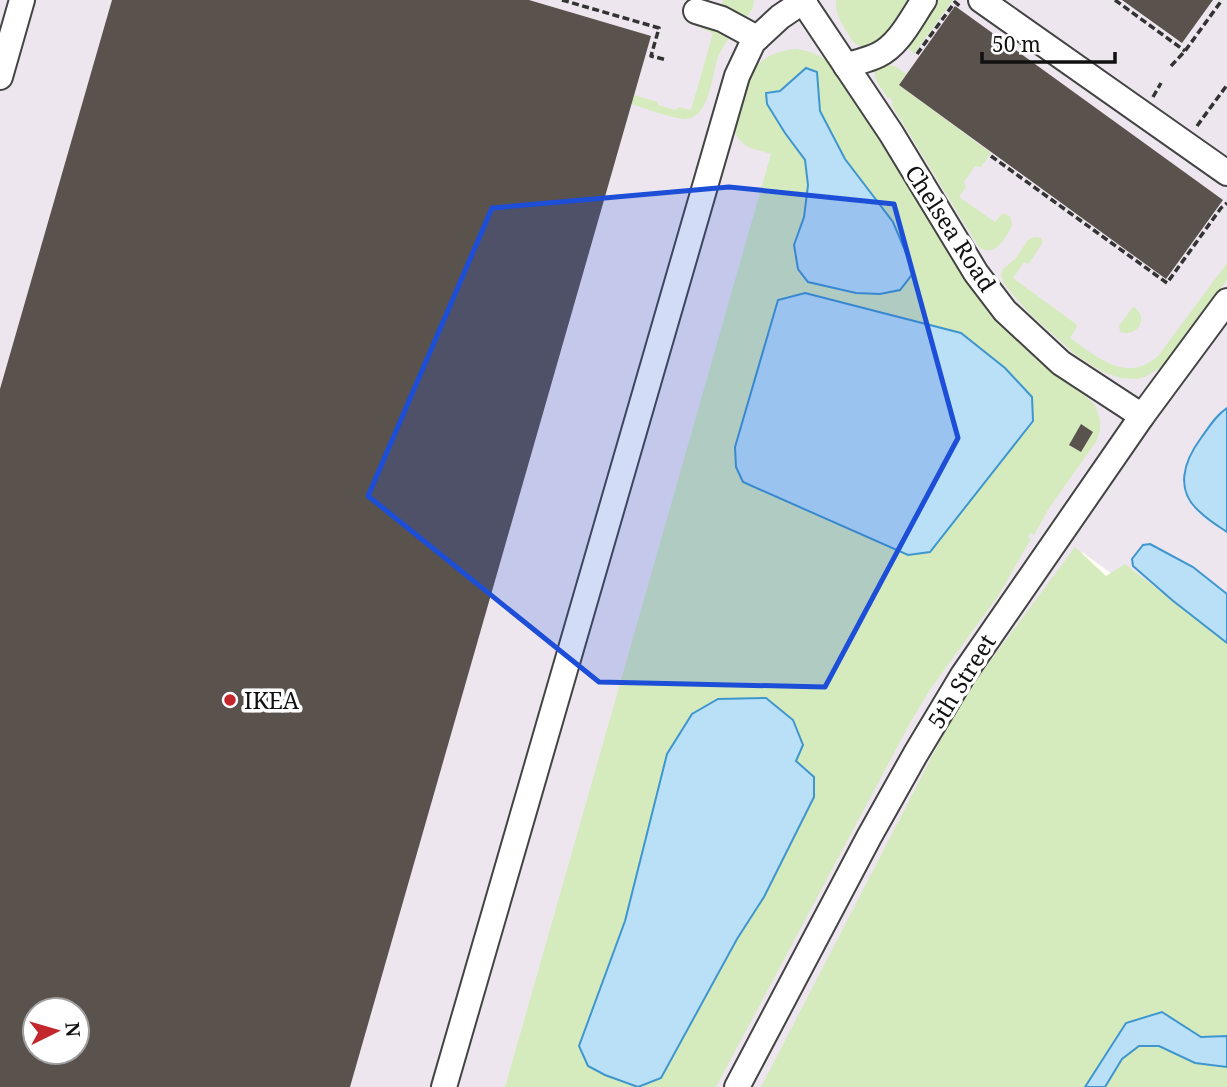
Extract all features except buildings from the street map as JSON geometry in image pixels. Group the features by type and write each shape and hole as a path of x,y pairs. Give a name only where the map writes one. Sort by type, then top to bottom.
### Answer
{"street":[{"path":"0,77 22,0"},
{"path":"846,66 887,49 895,42 924,0"},
{"path":"444,1087 731,94 753,42 780,17 803,1"},
{"name":"Chelsea Road","path":"803,1 891,133 976,273 1005,311 1061,363 1142,416"},
{"path":"974,5 1227,173"},
{"path":"696,11 722,19 757,38"},
{"name":"5th Street","path":"737,1087 862,849 963,675 1142,416 1222,317"}],"path":[{"path":"562,0 581,3 659,28 651,56 667,60"},
{"path":"1115,0 1185,51"},
{"path":"1171,66 1222,0"},
{"path":"917,54 955,2 974,5"},
{"path":"1194,131 1227,85"},
{"path":"991,156 1167,283 1227,203"}],"highlighted area":[{"path":"729,187 894,204 958,438 825,687 599,682 368,496 492,208"}],"shaded area":[{"path":"0,0 1227,0 1227,658 1082,552 805,1087 0,1087"}],"green space":[{"path":"723,0 754,0 753,8 745,19 730,7 721,5"},
{"path":"836,0 911,0 880,40 864,47 856,44 846,31 837,12"},
{"path":"935,0 953,0 914,54 907,47 906,41"},
{"path":"700,25 715,26 729,38 718,57 708,96 699,113 684,119 631,104 634,95 675,110 679,107 691,110 713,33 702,29"},
{"path":"796,49 808,51 823,58 836,69 971,286 1025,349 1095,405 1100,419 1100,431 1096,442 1049,508 1034,535 1030,533 1028,537 1031,539 998,596 931,688 910,723 716,1087 641,1087 661,1078 737,939 764,897 718,699 692,714 667,754 625,921 579,1046 605,1075 638,1087 505,1087 771,154 750,147 737,137 734,131 741,102 750,76 757,66 779,52","holes":["817,72 820,111 845,159 893,222 880,294 856,293 808,282 794,245 804,217 808,185 805,159 767,104 766,93 780,91","805,293 884,312 929,552 908,555 743,482 736,467 735,447 778,300"]},
{"path":"884,65 895,66 906,74 899,85 991,153 981,167 975,166 964,182 966,187 959,197 995,222 1003,213 1010,216 1011,228 998,247 989,251 978,246 891,104 893,102 890,97 888,99 875,77 874,69"},
{"path":"1041,238 1043,242 1030,262 1024,262 1013,278 1076,324 1077,327 1070,338 1112,365 1123,368 1135,368 1158,356 1227,263 1227,280 1165,365 1145,377 1120,378 1103,372 1077,356 1029,313 1004,284 1001,275 1003,269 1015,259 1028,240"},
{"path":"1134,307 1141,316 1139,326 1132,332 1120,332 1119,326"},
{"path":"1075,547 1106,576 1125,564 1227,643 1227,1087 761,1087 942,737 974,683"}],"water":[{"path":"806,68 817,72 820,111 845,159 893,222 914,272 900,290 880,294 856,293 808,282 798,269 794,245 804,217 808,185 805,160 767,104 766,93 780,91"},
{"path":"805,293 961,333 1005,368 1032,397 1033,421 930,552 908,555 743,482 736,467 735,447 778,300"},
{"path":"1227,408 1227,532 1206,518 1192,503 1184,485 1184,475 1195,447 1219,414"},
{"path":"1150,544 1193,567 1227,594 1227,643 1133,566 1132,559 1143,545"},
{"path":"766,698 793,720 803,745 796,761 814,777 814,797 764,897 737,939 661,1078 638,1087 605,1075 588,1066 579,1046 625,921 667,754 692,714 718,699"},
{"path":"1162,1012 1201,1037 1227,1036 1227,1067 1195,1063 1159,1046 1139,1046 1122,1059 1105,1087 1085,1087 1126,1023"}],"place":[{"name":"IKEA","path":"230,700"}]}
